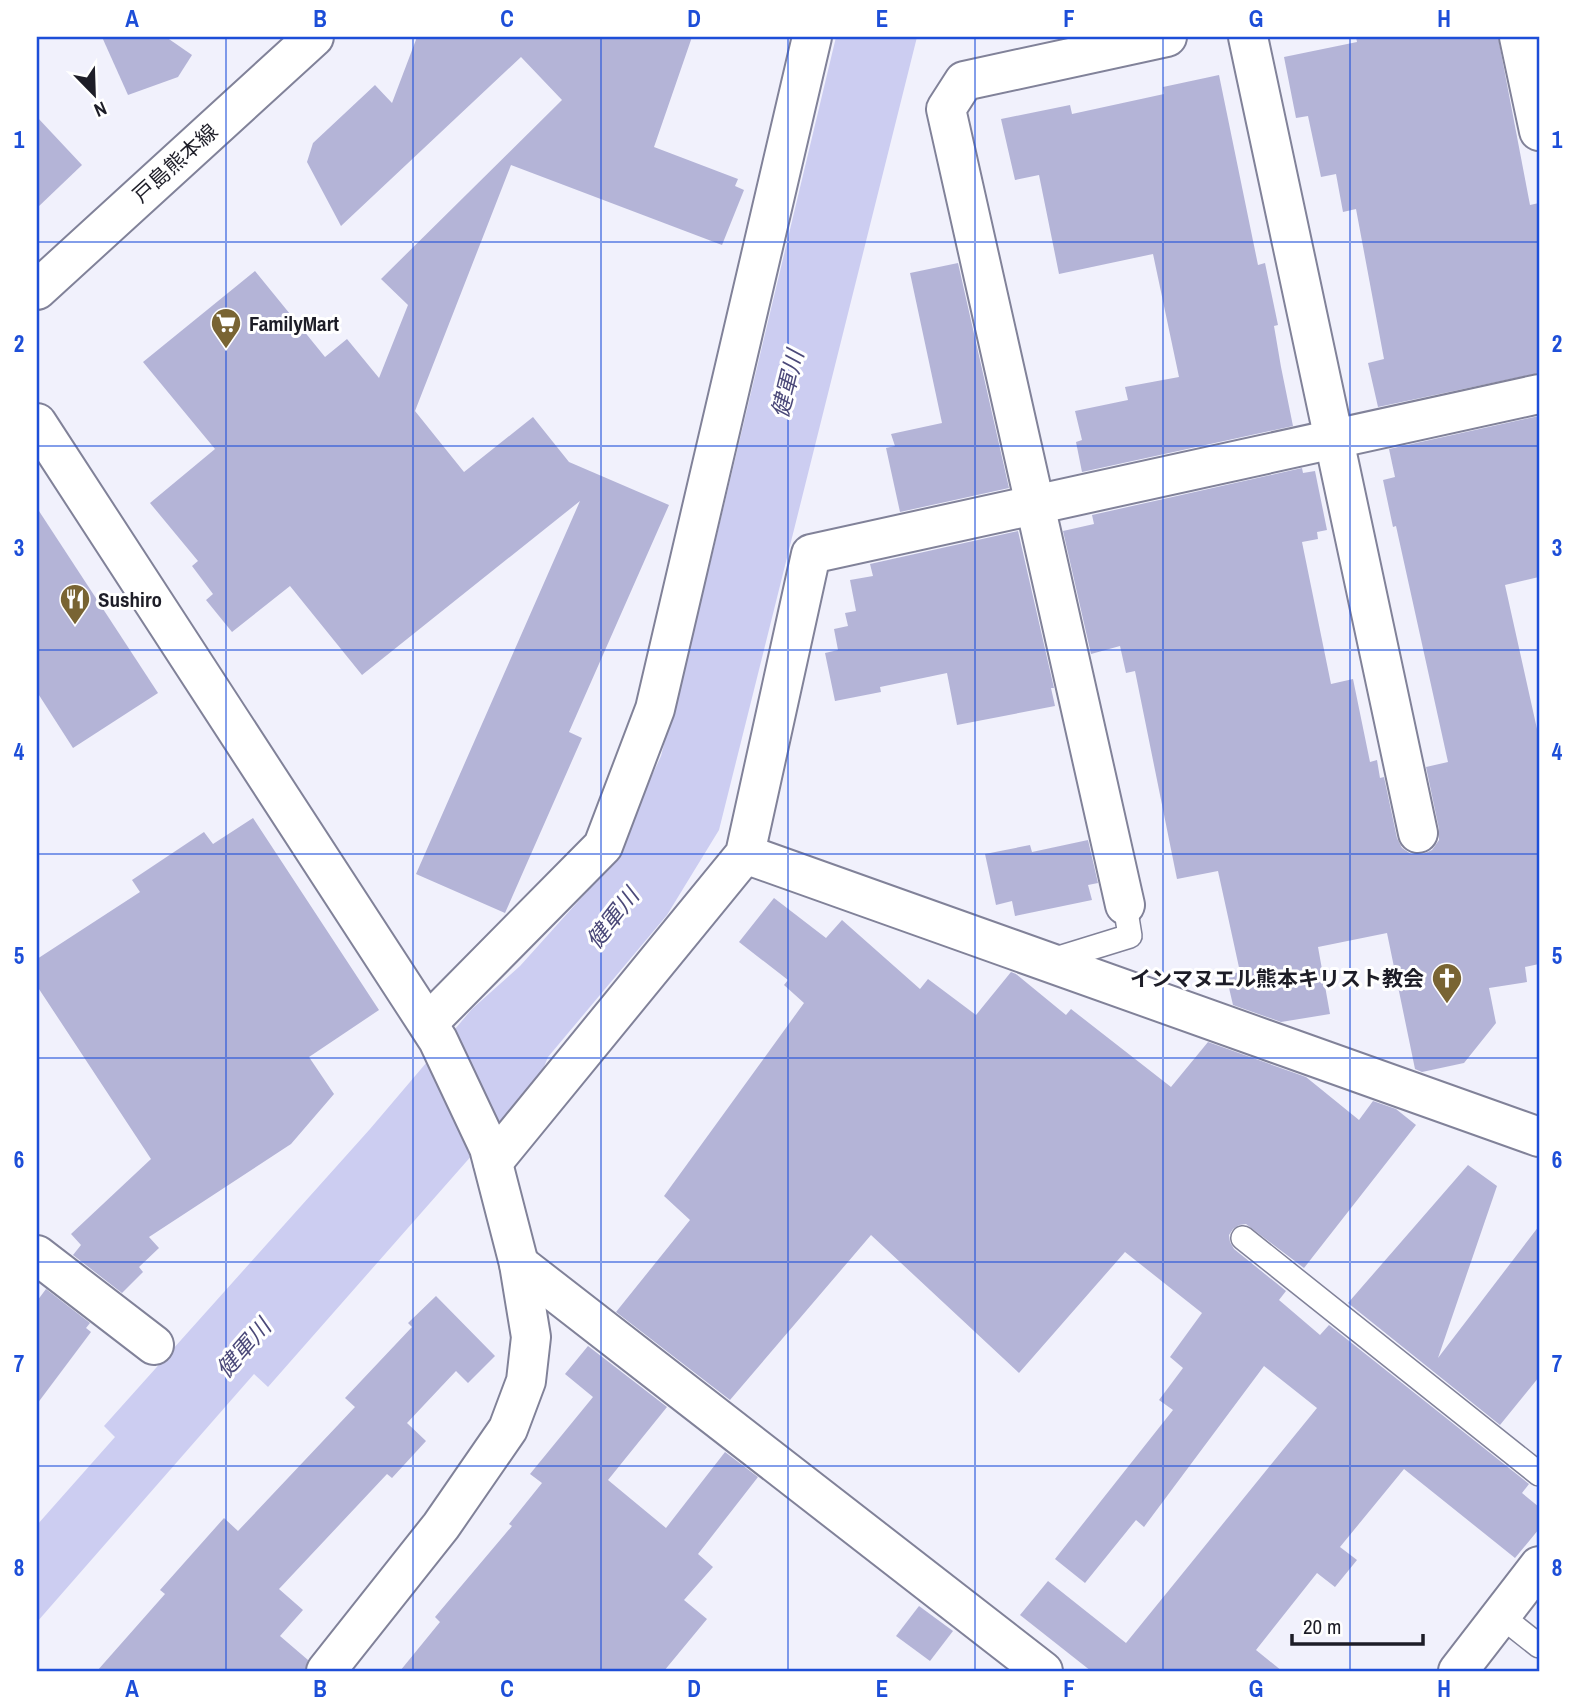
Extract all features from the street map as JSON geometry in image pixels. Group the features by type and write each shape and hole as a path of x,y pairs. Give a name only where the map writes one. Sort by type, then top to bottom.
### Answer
{"street":[{"name":"戸島熊本線","path":"37,290 314,37"},
{"path":"433,1032 603,846 656,709 812,37"},
{"path":"1125,905 946,109 964,81 1167,37"},
{"path":"1248,37 1418,833"},
{"path":"1519,37 1539,131"},
{"path":"491,1155 745,854 811,554 1539,394"},
{"path":"37,423 433,1032 491,1155 519,1264 531,1337 526,1381 508,1429 441,1526 326,1671"},
{"path":"745,854 1539,1136"},
{"path":"37,1255 154,1345"},
{"path":"519,1264 1043,1671"},
{"path":"1458,1671 1539,1566"}],"lane":[{"path":"1046,962 1130,936 1125,905"},
{"path":"1243,1238 1539,1474"},
{"path":"1501,1616 1539,1646"}],"water":[{"name":"健軍川","path":"836,37 917,37 719,830 667,915 548,1057 539,1079 268,1387 254,1374 37,1622 37,1525 115,1437 104,1426 370,1129 472,1009 520,966 610,866 661,756 711,560"}],"building":[{"path":"102,37 166,37 192,55 178,77 128,95"},
{"path":"417,37 692,37 654,147 738,179 735,186 744,190 722,245 511,165 415,411 464,472 533,417 569,462 669,505 569,732 582,738 505,913 416,874 580,501 362,675 290,586 232,632 206,600 213,594 192,566 198,561 150,503 215,449 143,362 255,271 325,357 347,339 379,378 408,305 381,279 562,100 521,57 341,226 307,162 313,143 375,85 392,103"},
{"path":"1356,37 1498,37 1530,205 1539,203 1539,373 1378,407 1368,363 1384,359 1356,209 1343,212 1336,174 1321,177 1308,116 1296,118 1284,57 1357,42"},
{"path":"1219,75 1258,265 1265,263 1278,325 1274,326 1293,426 1082,472 1076,442 1082,440 1075,411 1128,400 1125,387 1179,377 1153,254 1059,274 1039,175 1015,180 1001,119 1070,105 1072,114 1164,94 1163,87"},
{"path":"37,117 82,165 37,208"},
{"path":"958,263 1009,488 900,512 886,448 895,446 891,434 942,423 910,273"},
{"path":"1539,416 1539,577 1505,585 1539,738 1539,964 1525,967 1527,982 1489,988 1496,1023 1464,1063 1422,1072 1415,1069 1387,933 1318,947 1330,1014 1281,1022 1233,1005 1226,975 1240,972 1218,871 1177,879 1135,671 1126,673 1120,646 1091,654 1063,531 1094,524 1092,515 1302,468 1303,473 1315,471 1327,530 1317,532 1318,539 1302,542 1331,684 1353,679 1370,762 1377,760 1380,778 1384,777 1397,838 1402,848 1411,854 1423,854 1432,850 1439,840 1426,767 1448,762 1396,526 1393,527 1383,480 1395,477 1389,449"},
{"name":"Sushiro","path":"37,508 158,693 73,748 37,692"},
{"path":"1018,531 1054,688 1051,688 1055,706 957,725 947,673 880,687 881,692 835,701 825,653 838,650 834,629 848,626 845,613 856,611 850,580 873,576 870,564"},
{"path":"253,818 379,1010 309,1057 334,1094 291,1144 149,1237 159,1248 139,1267 143,1272 122,1293 73,1255 81,1245 71,1234 151,1159 37,986 37,959 140,892 132,880 204,832 213,844"},
{"path":"1088,840 1098,883 1088,885 1092,900 1015,916 1012,901 996,905 985,854 1030,845 1032,852"},
{"path":"774,898 826,938 842,920 920,989 928,979 976,1015 1011,972 1016,974 1066,1015 1071,1009 1171,1087 1208,1042 1306,1077 1359,1120 1373,1101 1396,1109 1416,1125 1304,1268 1246,1224 1233,1229 1229,1235 1230,1242 1234,1249 1286,1291 1279,1300 1320,1335 1329,1325 1529,1484 1522,1493 1539,1507 1539,1529 1515,1558 1404,1469 1340,1547 1357,1560 1335,1587 1317,1573 1256,1650 1282,1671 1091,1671 1020,1615 1048,1581 1126,1643 1317,1408 1264,1366 1144,1527 1136,1520 1085,1583 1055,1559 1173,1410 1159,1400 1183,1368 1170,1357 1202,1313 1125,1252 1019,1373 871,1235 730,1400 616,1312 690,1220 664,1196 804,1003 784,985 788,980 739,942"},
{"path":"1468,1165 1497,1186 1438,1358 1539,1226 1539,1377 1500,1425 1348,1303"},
{"path":"46,1289 90,1323 86,1328 91,1332 37,1404 37,1301"},
{"path":"436,1296 495,1356 468,1383 456,1371 407,1423 426,1441 392,1478 387,1474 279,1589 303,1610 280,1636 308,1660 305,1671 97,1671 165,1594 160,1590 224,1518 238,1531 355,1407 345,1398 412,1327 408,1323"},
{"path":"588,1346 667,1407 608,1480 666,1528 725,1452 758,1477 698,1554 713,1567 684,1600 707,1619 664,1671 400,1671 440,1622 435,1617 512,1526 509,1524 542,1483 530,1474 593,1397 565,1374"},
{"path":"919,1606 953,1631 930,1661 896,1636"}],"place":[{"name":"FamilyMart","path":"226,350"},
{"name":"Sushiro","path":"75,626"},
{"name":"インマヌエル熊本キリスト教会","path":"1447,1005"}]}
